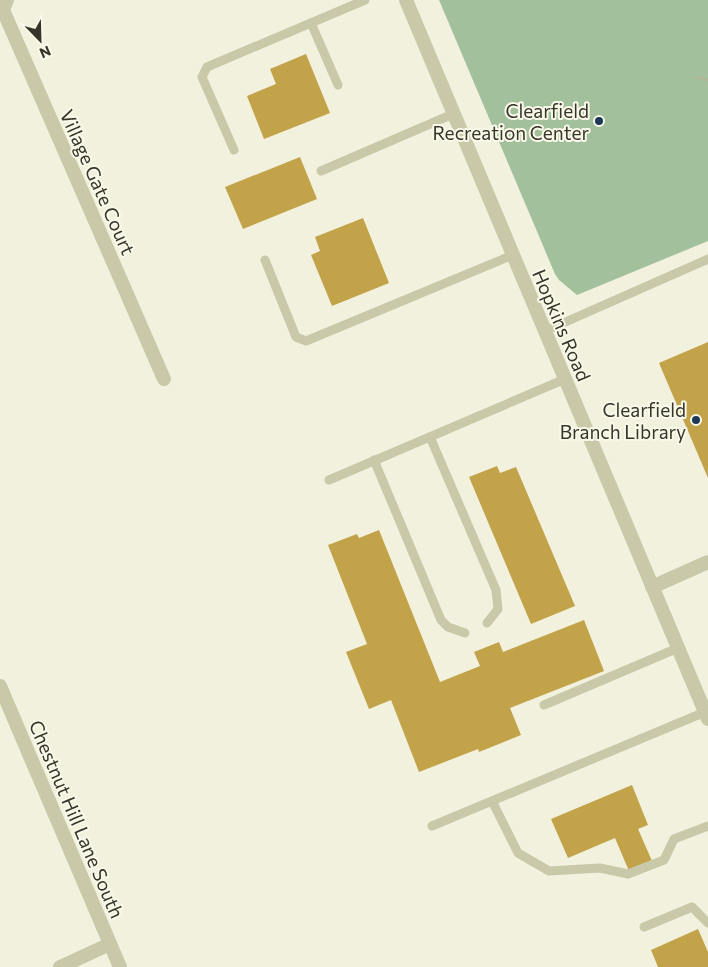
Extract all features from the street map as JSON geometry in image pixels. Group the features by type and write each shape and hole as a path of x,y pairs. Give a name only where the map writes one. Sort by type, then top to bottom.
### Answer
{"street":[{"name":"Village Gate Court","path":"7,0 3,10 164,379"},
{"name":"Hopkins Road","path":"406,0 707,716"},
{"path":"652,587 708,562"},
{"name":"Chestnut Hill Lane South","path":"0,686 120,967"},
{"path":"60,967 110,944"}],"lane":[{"path":"234,150 202,77 207,67 365,0"},
{"path":"311,23 338,85"},
{"path":"321,171 453,114"},
{"path":"265,260 296,337 306,341 512,255"},
{"path":"545,331 708,259"},
{"path":"329,480 565,379"},
{"path":"430,437 496,590 498,609 487,623"},
{"path":"374,460 441,620 448,627 465,633"},
{"path":"544,705 678,648"},
{"path":"432,826 707,716"},
{"path":"492,801 518,853 550,870 600,868 628,874 664,860 674,840 708,826"},
{"path":"644,927 692,907 708,923"}],"path":[{"path":"696,77 708,80"}],"green space":[{"name":"Clearfield Recreation Center","path":"439,0 708,0 708,241 577,295 559,280"}],"building":[{"path":"306,54 330,113 264,139 247,96 276,84 270,69"},
{"path":"300,157 317,199 243,229 225,187"},
{"path":"363,218 389,283 332,306 311,255 320,251 315,237"},
{"name":"Clearfield Branch Library","path":"708,342 708,478 659,363"},
{"path":"497,466 500,473 516,467 575,606 531,624 469,477"},
{"path":"379,530 440,682 480,666 474,652 499,642 503,652 584,620 604,671 510,708 521,735 479,752 478,749 419,772 391,700 369,709 346,652 367,644 328,545 357,534 359,538"},
{"path":"632,785 648,825 638,829 652,861 629,871 615,838 568,858 551,819"},
{"path":"698,929 708,952 708,967 658,967 651,950"}],"place":[{"name":"Clearfield Recreation Center","path":"599,121"},
{"name":"Clearfield Branch Library","path":"696,420"}]}
